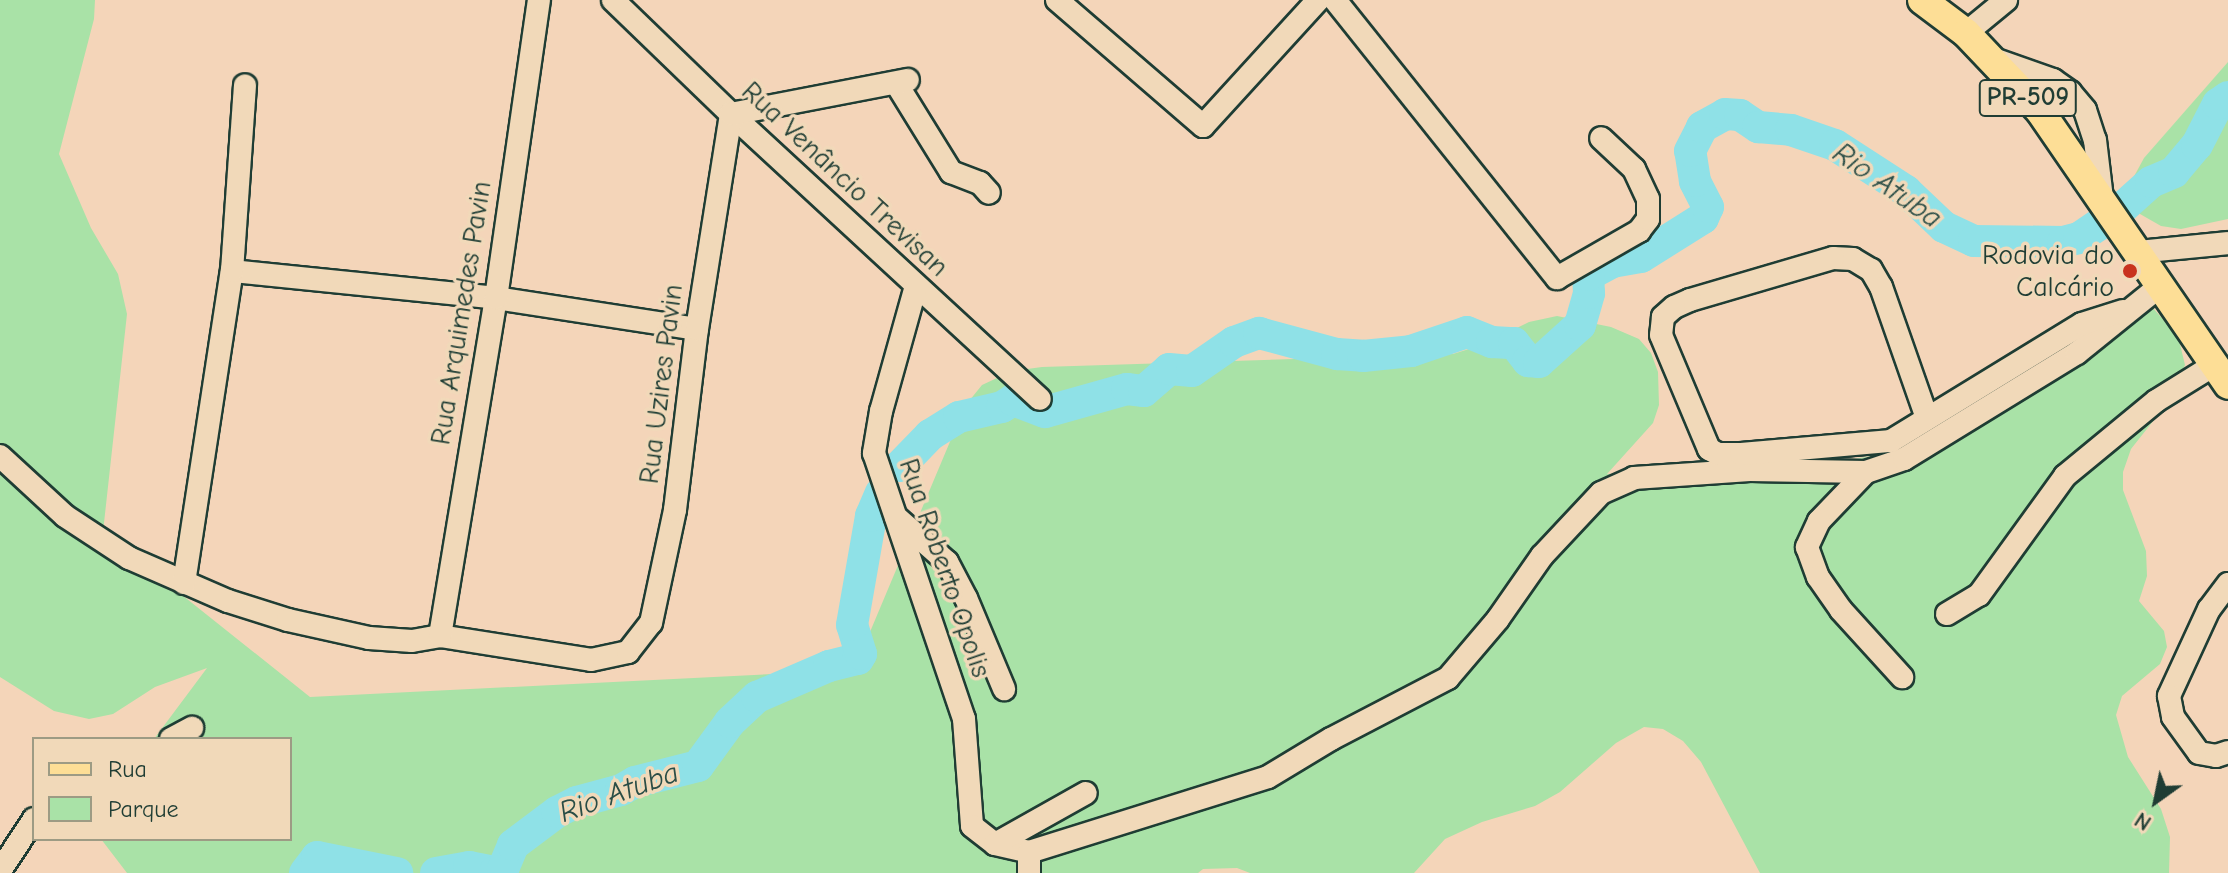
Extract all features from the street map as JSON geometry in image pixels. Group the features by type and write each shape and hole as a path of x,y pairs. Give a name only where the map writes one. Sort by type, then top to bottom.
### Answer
{"main road":[{"name":"PR-509","path":"1922,0 1966,33 2040,111 2221,375"}],"street":[{"name":"Rua Arquimedes Pavin","path":"440,636 496,298 539,0"},
{"name":"Rua Venâncio Trevisan","path":"613,0 731,114 1040,399"},
{"path":"1057,0 1203,126 1318,0"},
{"path":"1335,0 1557,278 1639,231 1648,219 1648,199 1634,169 1601,138"},
{"path":"1966,33 2006,0"},
{"path":"731,114 902,82 951,172 980,183 989,193"},
{"path":"184,583 232,271 245,85"},
{"name":"Rua Uzires Pavin","path":"440,636 591,660 628,652 651,623 675,510 697,329 731,114"},
{"path":"2137,252 2228,243"},
{"path":"1927,418 1881,287 1871,270 1853,259 1833,258 1690,300 1674,307 1663,317 1661,335 1702,436 1709,449 1718,454 1891,441 2082,324 2132,309"},
{"path":"232,271 496,298 697,329"},
{"name":"Rua Roberto Opolis","path":"916,286 881,411 874,453 964,719 972,826 995,844"},
{"path":"995,844 1029,862 1268,777 1448,678 1550,546 1601,493 1634,478 1708,472 1866,472 1904,459 2077,353 2160,286"},
{"path":"1947,614 1979,595 2065,476 2156,401 2221,375"},
{"path":"0,456 65,516 129,558 184,583 288,620 369,638 412,641 440,636"},
{"path":"1866,472 1819,521 1807,547 1818,577 1841,610 1902,677"},
{"path":"895,516 947,562 966,598 1004,689"},
{"path":"2228,584 2209,609 2169,696 2173,717 2199,753 2216,756 2228,752"},
{"path":"175,737 192,728"},
{"path":"995,844 1086,793"},
{"path":"0,871 32,822"}],"green space":[{"path":"0,0 95,0 94,19 59,154 91,228 118,274 127,314 103,532 310,697 854,670 965,406 982,385 1012,371 1042,367 1453,354 1482,345 1529,322 1557,316 1611,327 1639,339 1651,353 1658,372 1659,405 1653,423 1607,474 1838,462 1899,451 1979,402 2069,333 2152,307 2178,336 2185,365 2169,401 2131,449 2123,472 2123,490 2146,551 2147,576 2139,601 2164,631 2167,647 2160,664 2122,696 2116,715 2128,757 2161,809 2170,837 2169,873 1760,873 1701,762 1683,741 1663,729 1644,727 1616,743 1560,792 1535,806 1482,822 1445,839 1414,873 1250,873 1237,868 1203,869 1198,873 127,873 103,841 292,841 292,737 155,737 207,668 155,687 113,714 89,719 54,711 0,677"},
{"path":"2228,62 2228,219 2181,229 2161,226 2140,214 2131,197 2131,182 2144,158"}],"waterway":[{"name":"Rio Atuba","path":"2121,209 2151,182 2174,172 2197,145 2218,104 2228,97"},
{"name":"Rio Atuba","path":"900,466 930,435 959,417 1002,407 1013,400 1045,412 1127,389 1144,391 1169,369 1192,371 1234,342 1259,333 1337,354 1363,356 1411,351 1467,332 1492,342 1514,343 1528,361 1539,362 1580,325 1589,293 1588,275 1612,262 1641,257 1703,218 1708,207 1695,181 1690,151 1702,127 1725,114 1740,115 1758,127 1791,130 1835,145 1906,191 1944,227 1974,241 2063,242 2079,238 2098,225"},
{"name":"Rio Atuba","path":"436,873 469,867 495,872 503,869 513,845 557,812 577,802 621,790 635,782 698,766 730,722 757,697 829,666 858,659 861,654 852,625 871,516 881,493"},
{"name":"Rio Atuba","path":"305,873 317,857 397,873"}],"place":[{"name":"Rodovia do Calcário","path":"2130,271"}]}
